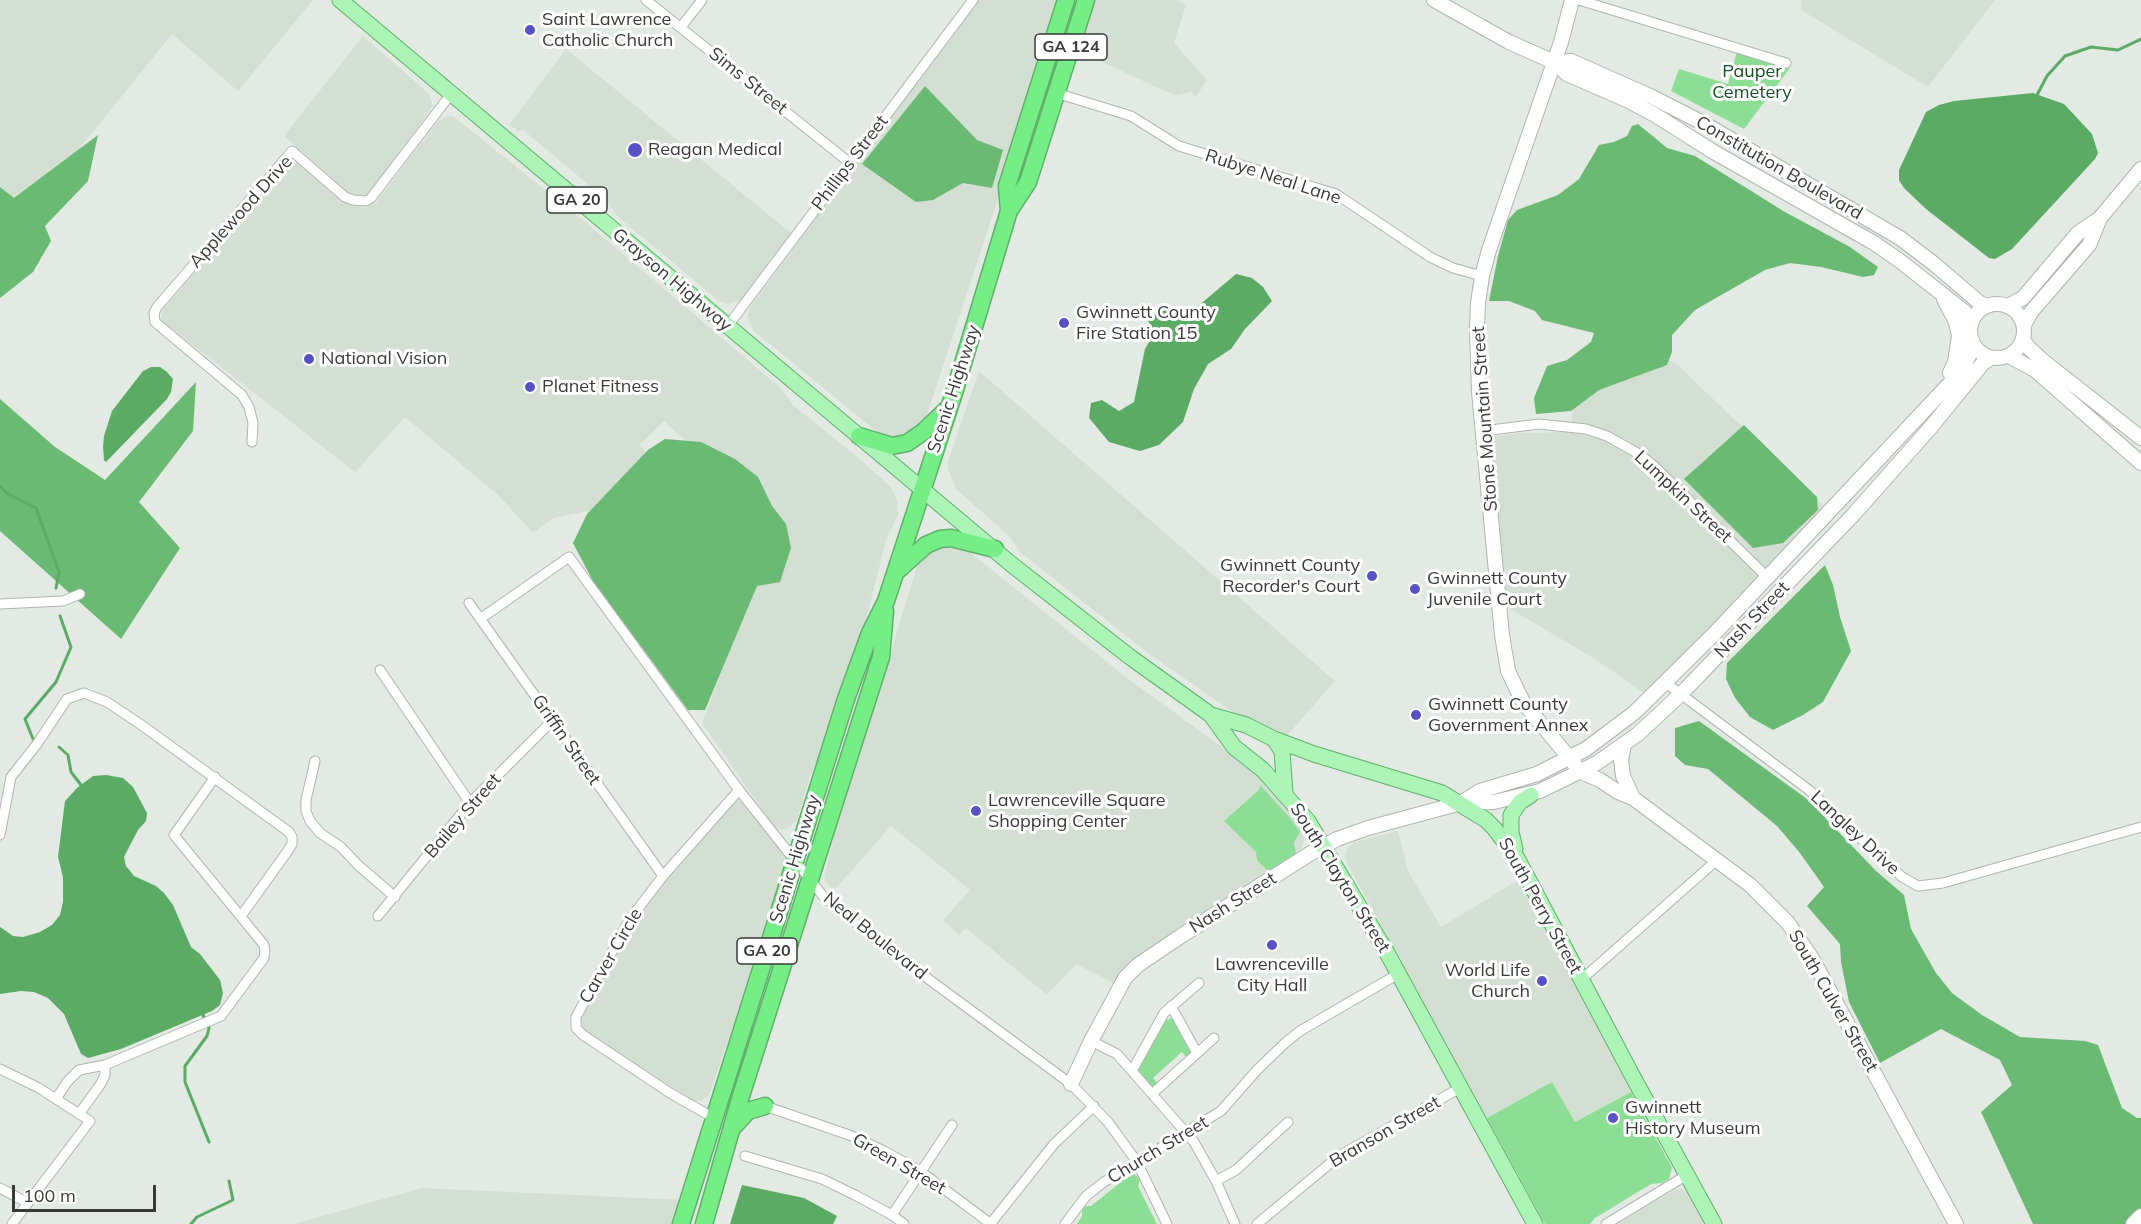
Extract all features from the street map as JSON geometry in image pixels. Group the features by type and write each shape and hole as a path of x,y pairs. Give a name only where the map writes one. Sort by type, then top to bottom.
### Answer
{"highway":[{"name":"Scenic Highway","path":"1009,211 1007,186 1066,0"},
{"name":"Scenic Highway","path":"681,1224 858,663 886,601 950,406 1009,211 1028,182 1086,0"},
{"path":"1038,88 1056,93"},
{"path":"859,436 892,446 906,443 916,438 950,406"},
{"path":"895,572 926,545 940,539 951,538 995,549"},
{"name":"Scenic Highway","path":"704,1224 745,1082 881,657 886,601"},
{"path":"745,1082 753,1096 765,1106"},
{"path":"730,1132 748,1111 765,1106"}],"main road":[{"name":"Grayson Highway","path":"340,0 922,489"},
{"name":"South Clayton Street","path":"922,489 1089,626 1211,715 1234,747 1263,770 1285,793 1308,821 1398,974 1534,1224"},
{"name":"South Perry Street","path":"1211,715 1246,725 1274,739 1314,754 1442,793 1486,820 1503,837 1517,858 1713,1224"},
{"path":"1274,739 1282,751 1285,793"},
{"path":"1517,858 1510,832 1511,815 1520,802 1531,795"}],"street":[{"name":"Sims Street","path":"646,0 850,163"},
{"path":"681,27 702,0"},
{"name":"Phillips Street","path":"727,327 973,0"},
{"name":"Constitution Boulevard","path":"1434,0 1509,42 1554,62 1568,74 1639,106 1874,243 1965,312 1971,325"},
{"name":"Stone Mountain Street","path":"1572,0 1554,62 1508,192 1482,276 1477,328 1483,431 1502,635 1508,671 1523,702 1581,772"},
{"path":"1579,0 1786,63"},
{"name":"Constitution Boulevard","path":"1554,62 1571,61 1650,96 1721,134 1900,238 1980,303 1987,306"},
{"name":"Rubye Neal Lane","path":"1056,93 1131,117 1179,146 1336,194 1422,253 1454,268 1482,276"},
{"name":"Applewood Drive","path":"252,442 253,423 249,407 242,395 155,322 154,313 157,307 292,151 345,197 366,201 371,198 451,94"},
{"path":"2008,306 2023,298 2078,233 2100,218 2141,169"},
{"path":"2024,325 2015,311 2008,306 1994,304 1987,306 1980,311 1971,325 1972,340 1976,348 1991,358 2009,356 2016,351 2023,340 2024,325 2031,312 2089,245 2100,218"},
{"path":"1941,294 1956,322 1959,336 1955,362 1943,389"},
{"name":"Nash Street","path":"1461,803 1480,791 1537,774 1570,758 1617,727 1666,683 1951,382 1966,362 1971,351 1972,340"},
{"path":"2023,340 2042,360 2141,438"},
{"path":"2009,356 2035,370 2141,463"},
{"name":"Nash Street","path":"1071,1084 1117,990 1138,965 1323,846 1368,828 1461,803 1494,802 1531,795 1581,772 1624,745 1681,694 1854,514 1931,428 1983,363 1991,358"},
{"name":"Lumpkin Street","path":"1483,431 1539,424 1586,429 1607,436 1639,454 1653,465 1767,577"},
{"name":"Neal Boulevard","path":"480,619 569,557 739,790 823,896 840,912 1071,1084 1094,1106 1137,1162 1167,1224"},
{"path":"0,604 63,601 80,594"},
{"name":"Griffin Street","path":"469,603 663,876"},
{"path":"380,670 470,803"},
{"name":"Langley Drive","path":"1666,683 1809,790 1902,878 1918,886 1943,883 2141,826"},
{"path":"0,836 11,777 37,744 67,699 84,693 107,702 284,827 292,837 287,852 241,916"},
{"name":"Bailey Street","path":"378,916 470,803 552,721"},
{"path":"1624,745 1621,768 1625,783 1633,798"},
{"path":"315,761 306,800 306,811 310,821 320,833 341,848 395,897"},
{"name":"South Culver Street","path":"1581,772 1633,798 1750,885 1779,912 1805,947 1956,1224"},
{"path":"56,1099 67,1082 79,1070 105,1065 222,1016 264,958 266,951 264,945 174,835 215,777"},
{"name":"Carver Circle","path":"714,1118 641,1074 583,1035 576,1028 576,1017 625,928 663,876 739,790"},
{"path":"1581,980 1717,860"},
{"name":"Church Street","path":"1065,1224 1086,1196 1104,1182 1221,1111 1257,1070 1300,1031 1398,974"},
{"path":"1133,1069 1161,1017 1199,983"},
{"path":"1171,1006 1197,1053"},
{"path":"1152,1094 1214,1038"},
{"path":"1091,1041 1117,1054 1133,1069 1187,1133 1216,1181 1235,1224"},
{"path":"79,1114 105,1075 105,1065"},
{"path":"0,1069 56,1099 90,1121 12,1224"},
{"name":"Branson Street","path":"1257,1224 1340,1156 1460,1088"},
{"name":"Green Street","path":"765,1106 852,1136 920,1171 991,1224"},
{"path":"991,1224 1054,1144 1094,1106"},
{"path":"1216,1181 1236,1170 1288,1122"},
{"path":"745,1156 822,1179 898,1221 920,1171 952,1125"},
{"path":"1606,1224 1687,1175"},
{"path":"0,1188 28,1203"},
{"path":"2133,1224 2141,1216"}],"shaded area":[{"path":"0,0 313,0 238,91 172,34 26,215 0,195"},
{"path":"977,0 1060,0 1031,95 1021,113 1015,131 1013,153 926,418 923,425 897,440 882,436 754,331 748,314 754,302"},
{"path":"1093,0 1177,0 1186,5 1174,43 1207,80 1195,98 1192,92 1177,95 1162,90 1077,50"},
{"path":"1802,0 1995,0 1928,87 1801,10"},
{"path":"363,36 429,94 433,106 371,192 360,196 348,192 284,136"},
{"path":"566,49 791,233 741,300 727,304 719,301 617,216 606,199 523,130 518,131 509,125"},
{"path":"925,86 977,140 1003,150 992,188 963,183 933,200 916,202 862,164"},
{"path":"2033,93 2064,104 2092,134 2098,153 2012,249 1995,259 1989,258 1926,209 1904,188 1899,180 1899,170 1926,112 1954,101"},
{"path":"453,116 591,227 781,388 793,405 891,487 897,500 898,515 886,540 868,612 824,746 810,776 797,821 788,828 781,830 775,828 702,723 777,525 664,421 640,445 652,461 607,507 553,518 533,533 499,496 405,417 355,472 161,320 162,311 287,163 297,163 343,203 365,208 375,204 439,120"},
{"path":"1638,124 1667,148 1695,156 1785,212 1850,247 1878,267 1874,275 1863,277 1821,267 1790,263 1765,270 1695,310 1672,335 1672,352 1667,365 1599,390 1571,411 1536,414 1534,398 1547,366 1567,360 1591,342 1594,333 1542,320 1535,311 1509,301 1489,301 1508,220 1517,210 1558,195 1579,179 1599,145 1627,136 1632,126"},
{"path":"98,135 88,181 45,226 51,241 33,272 0,298 0,187 14,198"},
{"path":"1236,274 1252,278 1263,287 1272,301 1245,329 1231,349 1208,364 1194,389 1183,422 1159,445 1140,451 1109,442 1089,418 1091,403 1102,400 1119,411 1134,402 1145,349 1155,332 1147,319 1163,310 1190,313"},
{"path":"1643,346 1678,365 1827,509 1647,695 1598,661 1504,605 1489,437 1520,433 1570,432 1579,369"},
{"path":"151,367 160,367 173,379 171,392 167,399 106,462 103,447 104,436 112,411 143,371"},
{"path":"979,371 1335,681 1285,738 1237,715 1148,653 1020,552 1009,536 956,489 948,469 948,461"},
{"path":"196,382 193,431 139,502 180,548 121,639 0,531 0,399 55,447 105,480"},
{"path":"1744,425 1817,497 1818,510 1783,543 1753,548 1684,479"},
{"path":"665,439 701,442 735,459 758,477 772,506 786,524 791,548 780,582 757,586 705,710 688,710 593,581 573,543 587,514 648,450"},
{"path":"936,544 962,546 1123,675 1245,764 1266,783 1303,829 1305,837 1301,849 1267,875 1132,961 1114,983 1076,964 1047,995 966,928 959,935 943,920 970,890 891,826 837,887 833,889 829,886 824,878 849,772 859,757 920,556"},
{"path":"1825,565 1833,585 1851,651 1823,702 1773,730 1750,717 1735,698 1726,679 1727,663"},
{"path":"1699,721 1807,799 1876,871 1904,895 1911,929 1936,973 1952,993 1982,1015 2020,1037 2085,1041 2098,1045 2122,1108 2137,1118 2141,1118 2141,1224 2033,1224 1981,1112 2012,1085 2000,1060 1941,1029 1880,1063 1849,1002 1840,944 1807,906 1824,887 1777,826 1708,769 1685,765 1675,756 1675,728"},
{"path":"106,775 123,778 133,787 147,813 146,821 138,830 124,857 126,866 134,876 156,886 164,893 173,905 191,947 200,954 220,980 223,993 220,1005 212,1011 121,1049 88,1058 81,1054 64,1014 48,998 34,992 0,994 0,927 13,936 23,937 40,932 52,925 60,915 63,902 63,877 58,857 65,801 93,776"},
{"path":"739,801 746,806 788,860 747,996 730,1034 709,1095 702,1101 694,1101 588,1034 583,1029 581,1019 620,946 661,885 735,802"},
{"path":"1398,831 1408,871 1441,927 1520,879 1631,1092 1575,1122 1552,1082 1487,1118 1347,863 1345,856 1347,849 1354,842"},
{"path":"742,1185 804,1198 837,1216 833,1224 730,1224"},
{"path":"422,1188 683,1200 675,1224 294,1224"},
{"path":"1682,1189 1687,1193 1704,1224 1617,1224 1673,1191"}],"green space":[{"name":"Pauper Cemetery","path":"1737,52 1790,68 1744,129 1671,91 1679,69 1728,84"},
{"path":"1260,785 1300,832 1294,842 1296,854 1270,873 1257,860 1256,852 1224,821 1259,790"},
{"path":"1171,1018 1175,1020 1193,1052 1187,1058 1182,1052 1153,1078 1158,1084 1151,1089 1137,1071 1165,1021"},
{"path":"1552,1082 1575,1122 1631,1092 1672,1168 1669,1179 1662,1183 1651,1184 1595,1218 1590,1224 1545,1224 1487,1118"},
{"path":"1129,1173 1136,1175 1140,1180 1138,1186 1157,1224 1077,1224 1086,1206 1091,1206"}],"waterway":[{"path":"2037,95 2047,76 2065,56 2091,47 2118,50 2141,39"},
{"path":"0,486 8,494 36,508 59,572 56,588"},
{"path":"33,739 25,719 56,682 71,647 60,616"},
{"path":"59,747 68,755 71,772 81,785"},
{"path":"203,1015 209,1028 207,1036 185,1066 185,1082 209,1142"},
{"path":"191,1224 197,1217 233,1200 229,1181"}],"place":[{"name":"Saint Lawrence Catholic Church","path":"530,30"},
{"name":"Reagan Medical","path":"635,150"},
{"name":"Gwinnett County Fire Station 15","path":"1064,323"},
{"name":"National Vision","path":"309,359"},
{"name":"Planet Fitness","path":"530,387"},
{"name":"Gwinnett County Recorder's Court","path":"1372,576"},
{"name":"Gwinnett County Juvenile Court","path":"1415,589"},
{"name":"Gwinnett County Government Annex","path":"1416,715"},
{"name":"Lawrenceville Square Shopping Center","path":"976,811"},
{"name":"Lawrenceville City Hall","path":"1272,945"},
{"name":"World Life Church","path":"1542,981"},
{"name":"Gwinnett History Museum","path":"1613,1118"}]}
